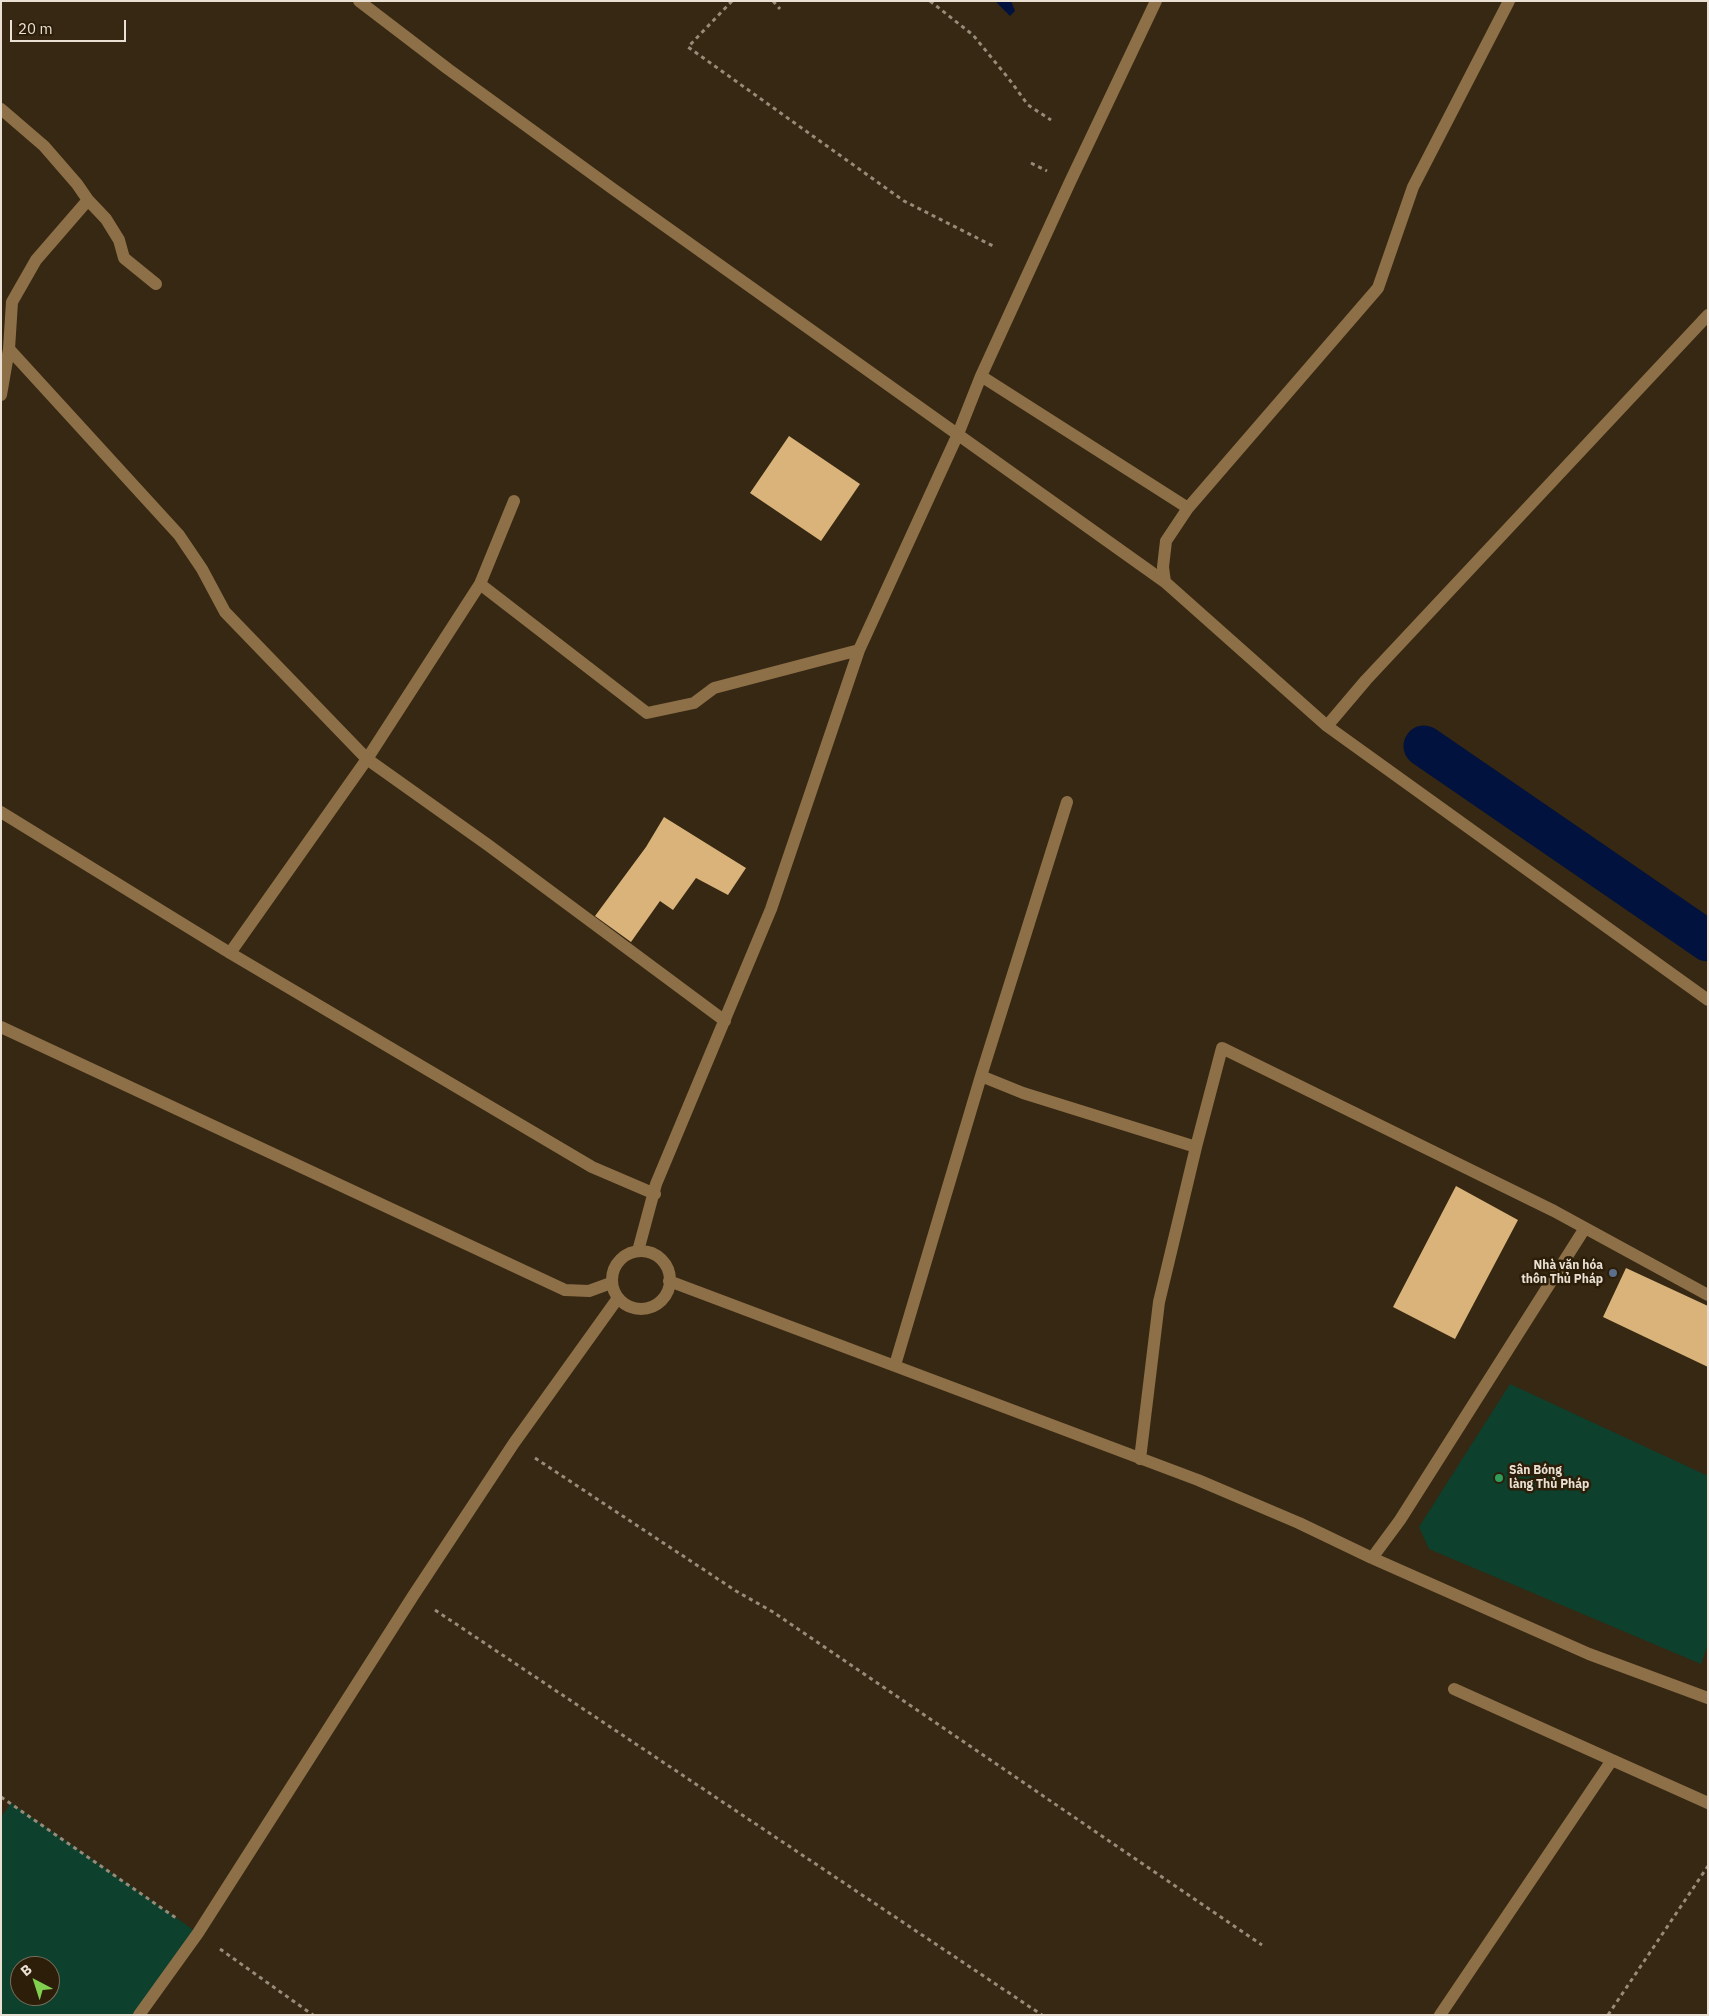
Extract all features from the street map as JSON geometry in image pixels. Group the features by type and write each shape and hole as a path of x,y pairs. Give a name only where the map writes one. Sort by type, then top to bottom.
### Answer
{"street":[{"path":"358,1 613,189 1164,582 1327,726 1708,1000"},
{"path":"638,1251 655,1194 656,1184 771,909 860,650 958,434 981,376 1156,1"},
{"path":"1164,582 1163,567 1166,541 1188,508 1378,288 1413,187 1509,1"},
{"path":"1,109 44,146 106,219 119,240 124,258 156,284"},
{"path":"1,395 9,349 12,302 36,260 88,200"},
{"path":"1327,726 1373,673 1708,315"},
{"path":"9,349 179,535 202,569 225,612 367,759 488,845 725,1021"},
{"path":"981,376 1188,508"},
{"path":"230,953 367,759 480,584 514,501"},
{"path":"480,584 648,713 694,703 714,688 860,650"},
{"path":"895,1365 981,1076 1066,802"},
{"path":"1,812 230,953 592,1167 655,1194"},
{"path":"1,1027 556,1287 565,1290 589,1292 612,1284"},
{"path":"1140,1459 1159,1302 1222,1048 1554,1211 1708,1295"},
{"path":"981,1076 1023,1093 1196,1147"},
{"path":"1372,1558 1400,1520 1585,1228"},
{"path":"638,1251 654,1254 660,1259 669,1273 668,1289 660,1303 646,1309 632,1308 618,1298 614,1293 612,1284 612,1275 621,1258 638,1251"},
{"path":"670,1281 1198,1480 1299,1523 1372,1558 1589,1654 1708,1698"},
{"path":"139,2015 198,1933 413,1596 514,1443 618,1298"},
{"path":"1454,1689 1708,1803"},
{"path":"1440,2015 1612,1760"}],"path":[{"path":"732,1 688,47 904,201 992,246"},
{"path":"773,1 780,9"},
{"path":"930,1 973,35 1010,79 1028,106 1051,120"},
{"path":"514,1443 727,1585 773,1612 1262,1945"},
{"path":"413,1596 1042,2015"},
{"path":"1,1796 313,2015"},
{"path":"1608,2015 1708,1866"}],"green space":[{"path":"1510,1384 1708,1476 1708,1644 1701,1664 1429,1549 1419,1527"},
{"path":"11,1803 198,1933 139,2015 1,2015 1,1817"}],"water":[{"path":"995,1 1011,1 1015,11 1010,16"}],"building":[{"path":"789,436 860,484 821,541 750,493"},
{"path":"664,817 746,868 728,895 696,878 673,910 660,901 631,942 595,916 646,847"},
{"path":"1456,1186 1518,1220 1455,1339 1393,1307"},
{"path":"1626,1268 1708,1306 1708,1367 1603,1317"}],"waterway":[{"path":"1424,746 1708,941"}],"place":[{"name":"Nhà văn hóa thôn Thủ Pháp","path":"1613,1273"},
{"name":"Sân Bóng làng Thủ Pháp","path":"1499,1478"}]}
